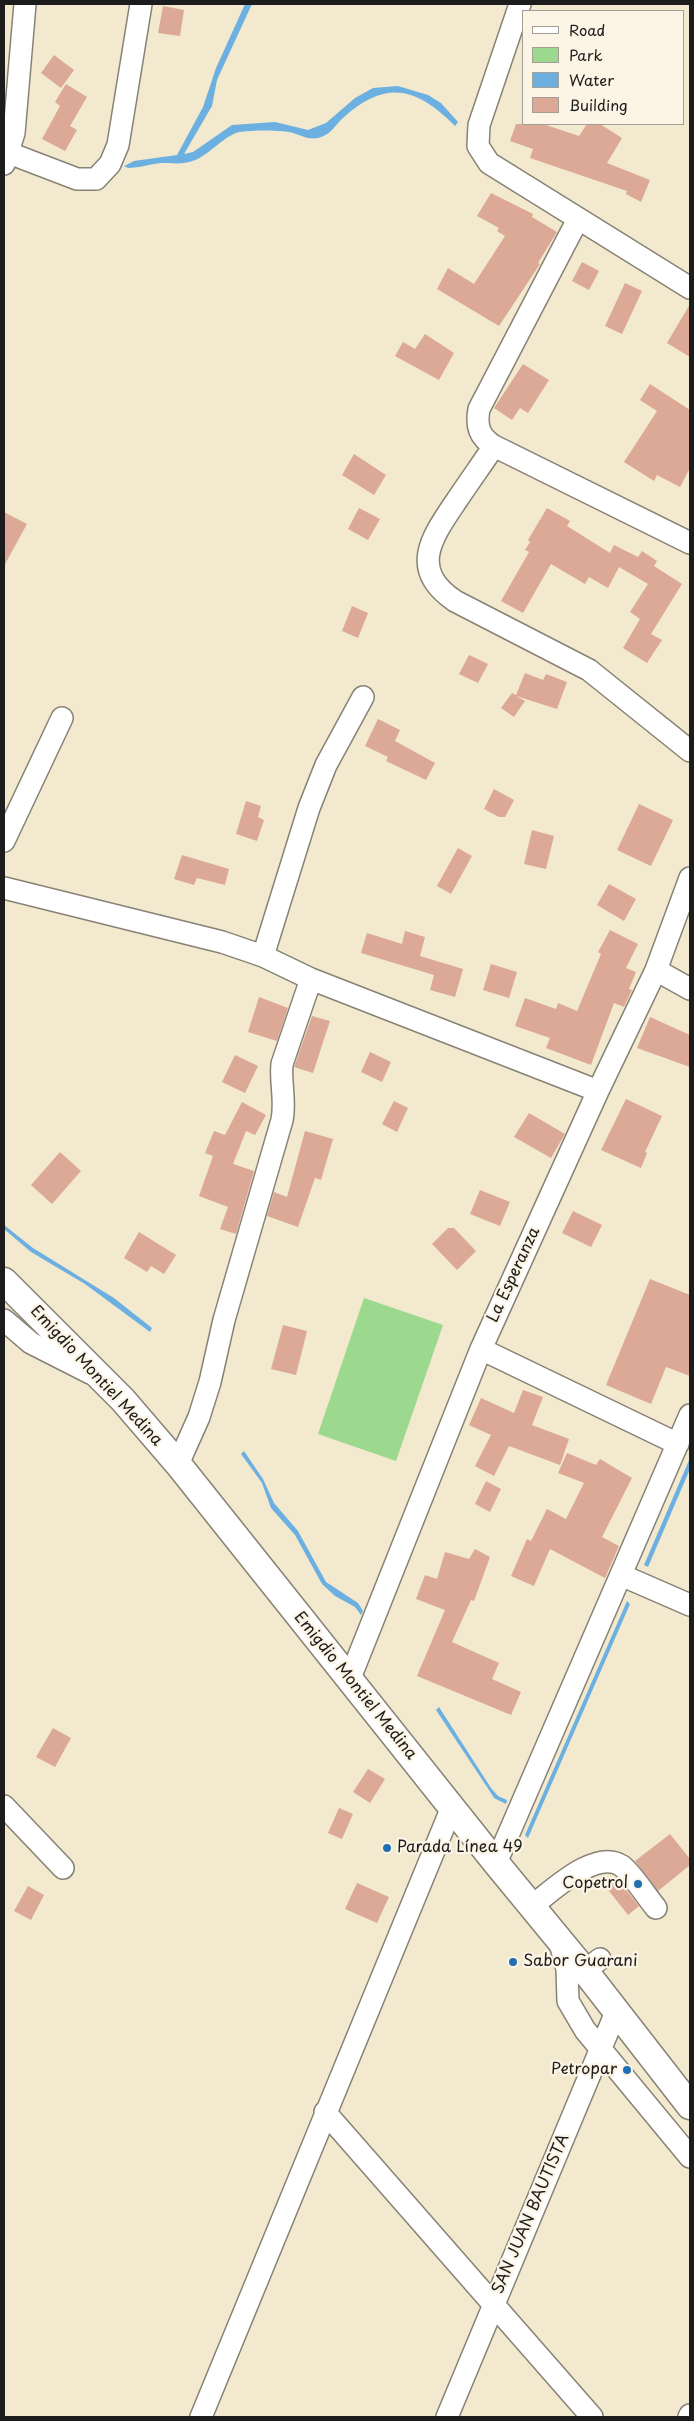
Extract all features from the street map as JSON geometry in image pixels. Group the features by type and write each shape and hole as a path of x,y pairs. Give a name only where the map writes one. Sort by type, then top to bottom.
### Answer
{"main road":[{"name":"Emigdio Montiel Medina","path":"4,1280 105,1381 178,1464 496,1863 557,1936 593,1965 616,2012 690,2106"}],"street":[{"path":"25,4 14,133 6,158 77,180 96,179 110,164 118,145 141,4"},
{"path":"520,4 479,124 478,146 489,163 578,219 688,280"},
{"path":"578,219 479,409 477,423 480,433 494,446 690,543"},
{"path":"494,446 435,532 428,552 430,572 440,591 455,601 590,670 690,751"},
{"path":"263,956 309,808 326,765 363,697"},
{"path":"4,842 62,718"},
{"name":"La Esperanza","path":"350,1678 481,1348 598,1091 656,970 690,878"},
{"path":"4,888 222,942 263,956 311,979 598,1091"},
{"path":"656,970 690,989"},
{"path":"178,1464 199,1417 210,1382 224,1320 282,1120 284,1108 281,1077 282,1064 311,979"},
{"path":"4,1320 31,1343 105,1381"},
{"path":"481,1348 678,1444"},
{"path":"496,1863 690,1415"},
{"path":"621,1575 690,1605"},
{"path":"4,1806 63,1868"},
{"path":"201,2417 452,1807"},
{"path":"532,1906 590,1864 606,1861 622,1866 656,1908"},
{"path":"557,1936 567,1969 568,2001 585,2030 690,2157"},
{"name":"SAN JUAN BAUTISTA","path":"447,2417 616,2012"},
{"path":"325,2112 592,2417"}],"green space":[{"path":"364,1298 443,1325 396,1461 318,1434"}],"water":[{"path":"245,4 252,4 217,80 212,106 184,154 193,152 232,125 275,122 308,130 326,123 355,98 373,88 398,86 428,95 441,103 458,122 455,126 428,103 415,96 388,93 374,97 360,105 322,137 310,138 289,132 277,131 240,132 191,162 161,163 132,168 124,166 134,161 177,155 203,107 216,68"},
{"path":"4,1225 33,1248 114,1298 152,1328 150,1332 85,1284 31,1252 4,1229"},
{"path":"244,1451 263,1479 274,1503 298,1531 326,1582 358,1603 363,1611 361,1615 355,1607 335,1596 322,1584 295,1535 271,1508 262,1483 241,1454"},
{"path":"690,1458 690,1469 648,1567 644,1565"},
{"path":"627,1601 630,1604 528,1838 525,1835"},
{"path":"439,1707 491,1788 498,1796 507,1800 506,1804 494,1798 436,1710"}],"building":[{"path":"163,6 184,10 180,36 158,33"},
{"path":"54,55 74,70 61,88 41,73"},
{"path":"66,84 87,97 70,126 77,130 65,151 42,139 60,106 55,102"},
{"path":"516,124 546,125 579,136 586,125 602,125 622,138 607,163 650,180 641,202 626,194 627,191 530,158 533,149 510,141"},
{"path":"491,193 533,214 532,217 557,232 538,263 540,264 499,326 437,289 448,268 474,284 505,236 497,231 499,228 477,216"},
{"path":"582,262 599,271 589,290 572,281"},
{"path":"625,283 642,291 622,334 605,326"},
{"path":"690,304 690,357 667,343"},
{"path":"425,334 454,353 439,380 395,356 403,342 415,349"},
{"path":"523,364 549,380 528,413 520,408 512,420 494,408"},
{"path":"650,384 690,410 690,468 680,487 657,475 654,481 624,462 657,411 640,400"},
{"path":"354,454 386,475 374,495 342,475"},
{"path":"359,508 380,519 368,540 348,529"},
{"path":"547,508 570,521 567,526 610,553 614,545 638,557 642,551 657,561 654,566 682,584 651,634 662,640 647,663 623,648 640,619 630,612 648,584 619,567 608,588 589,577 585,584 551,564 523,613 501,601 529,552 525,550 530,542 528,540"},
{"path":"4,512 27,524 4,566"},
{"path":"352,606 368,613 358,638 342,631"},
{"path":"469,655 488,664 478,683 459,674"},
{"path":"525,673 543,680 546,674 567,682 557,709 516,696 525,701 514,717 501,708 512,693 516,695"},
{"path":"378,719 400,730 395,741 435,763 426,780 386,761 388,757 365,746"},
{"path":"494,789 514,800 505,817 499,817 484,809"},
{"path":"246,801 261,806 258,817 264,820 257,841 236,834"},
{"path":"639,804 673,820 651,866 617,850"},
{"path":"532,830 554,836 546,869 524,864"},
{"path":"458,848 472,856 451,894 437,886"},
{"path":"182,855 229,869 225,885 197,878 194,885 174,879"},
{"path":"609,884 636,899 624,921 597,905"},
{"path":"610,930 638,944 626,968 636,972 629,989 632,990 624,1007 614,1003 591,1065 546,1048 550,1038 515,1026 525,998 556,1009 558,1003 577,1011 601,954 598,952"},
{"path":"405,931 425,937 420,956 463,969 455,997 430,990 434,975 361,953 367,933 402,944"},
{"path":"491,964 517,972 509,998 483,990"},
{"path":"259,997 288,1008 277,1041 248,1032"},
{"path":"312,1016 330,1021 313,1073 294,1067"},
{"path":"650,1017 690,1035 690,1067 637,1048"},
{"path":"370,1052 391,1062 382,1082 361,1072"},
{"path":"235,1055 258,1066 245,1093 222,1082"},
{"path":"626,1099 662,1116 645,1152 647,1153 641,1168 601,1150"},
{"path":"394,1101 408,1108 397,1132 382,1124"},
{"path":"242,1102 266,1115 255,1135 246,1131 233,1164 254,1171 236,1234 220,1229 228,1207 199,1196 213,1156 205,1153 214,1131 225,1135"},
{"path":"529,1113 565,1134 551,1158 514,1137"},
{"path":"305,1131 333,1139 321,1180 315,1178 298,1227 267,1216 274,1192 287,1197"},
{"path":"60,1152 81,1171 52,1204 31,1185"},
{"path":"480,1190 510,1202 500,1226 470,1214"},
{"path":"573,1211 602,1225 591,1247 562,1233"},
{"path":"448,1228 454,1228 476,1251 457,1270 432,1244"},
{"path":"139,1232 176,1255 164,1274 151,1266 147,1272 124,1258"},
{"path":"650,1279 690,1295 690,1376 666,1367 651,1404 606,1385"},
{"path":"283,1325 307,1331 296,1375 271,1369"},
{"path":"523,1390 543,1397 532,1425 569,1439 560,1465 509,1446 494,1476 475,1466 491,1435 469,1425 481,1398 514,1413"},
{"path":"567,1453 596,1465 600,1459 632,1478 602,1537 619,1546 605,1578 550,1549 534,1586 511,1576 527,1539 531,1541 547,1509 566,1519 584,1483 558,1473"},
{"path":"486,1481 501,1489 490,1512 475,1504"},
{"path":"475,1549 490,1557 474,1601 471,1600 452,1642 499,1663 492,1679 521,1692 511,1715 417,1676 445,1610 416,1599 425,1575 437,1579 445,1552 469,1559"},
{"path":"53,1728 71,1738 55,1767 36,1757"},
{"path":"368,1769 385,1779 370,1803 353,1792"},
{"path":"339,1808 353,1814 342,1839 328,1833"},
{"path":"670,1834 690,1859 690,1865 658,1891 635,1861"},
{"path":"616,1877 639,1906 628,1915 605,1886"},
{"path":"357,1883 389,1897 377,1923 345,1909"},
{"path":"28,1886 44,1895 31,1920 14,1911"}],"place":[{"name":"Parada Línea 49","path":"387,1848"},
{"name":"Copetrol","path":"638,1884"},
{"name":"Sabor Guarani","path":"513,1962"},
{"name":"Petropar","path":"627,2070"}]}
